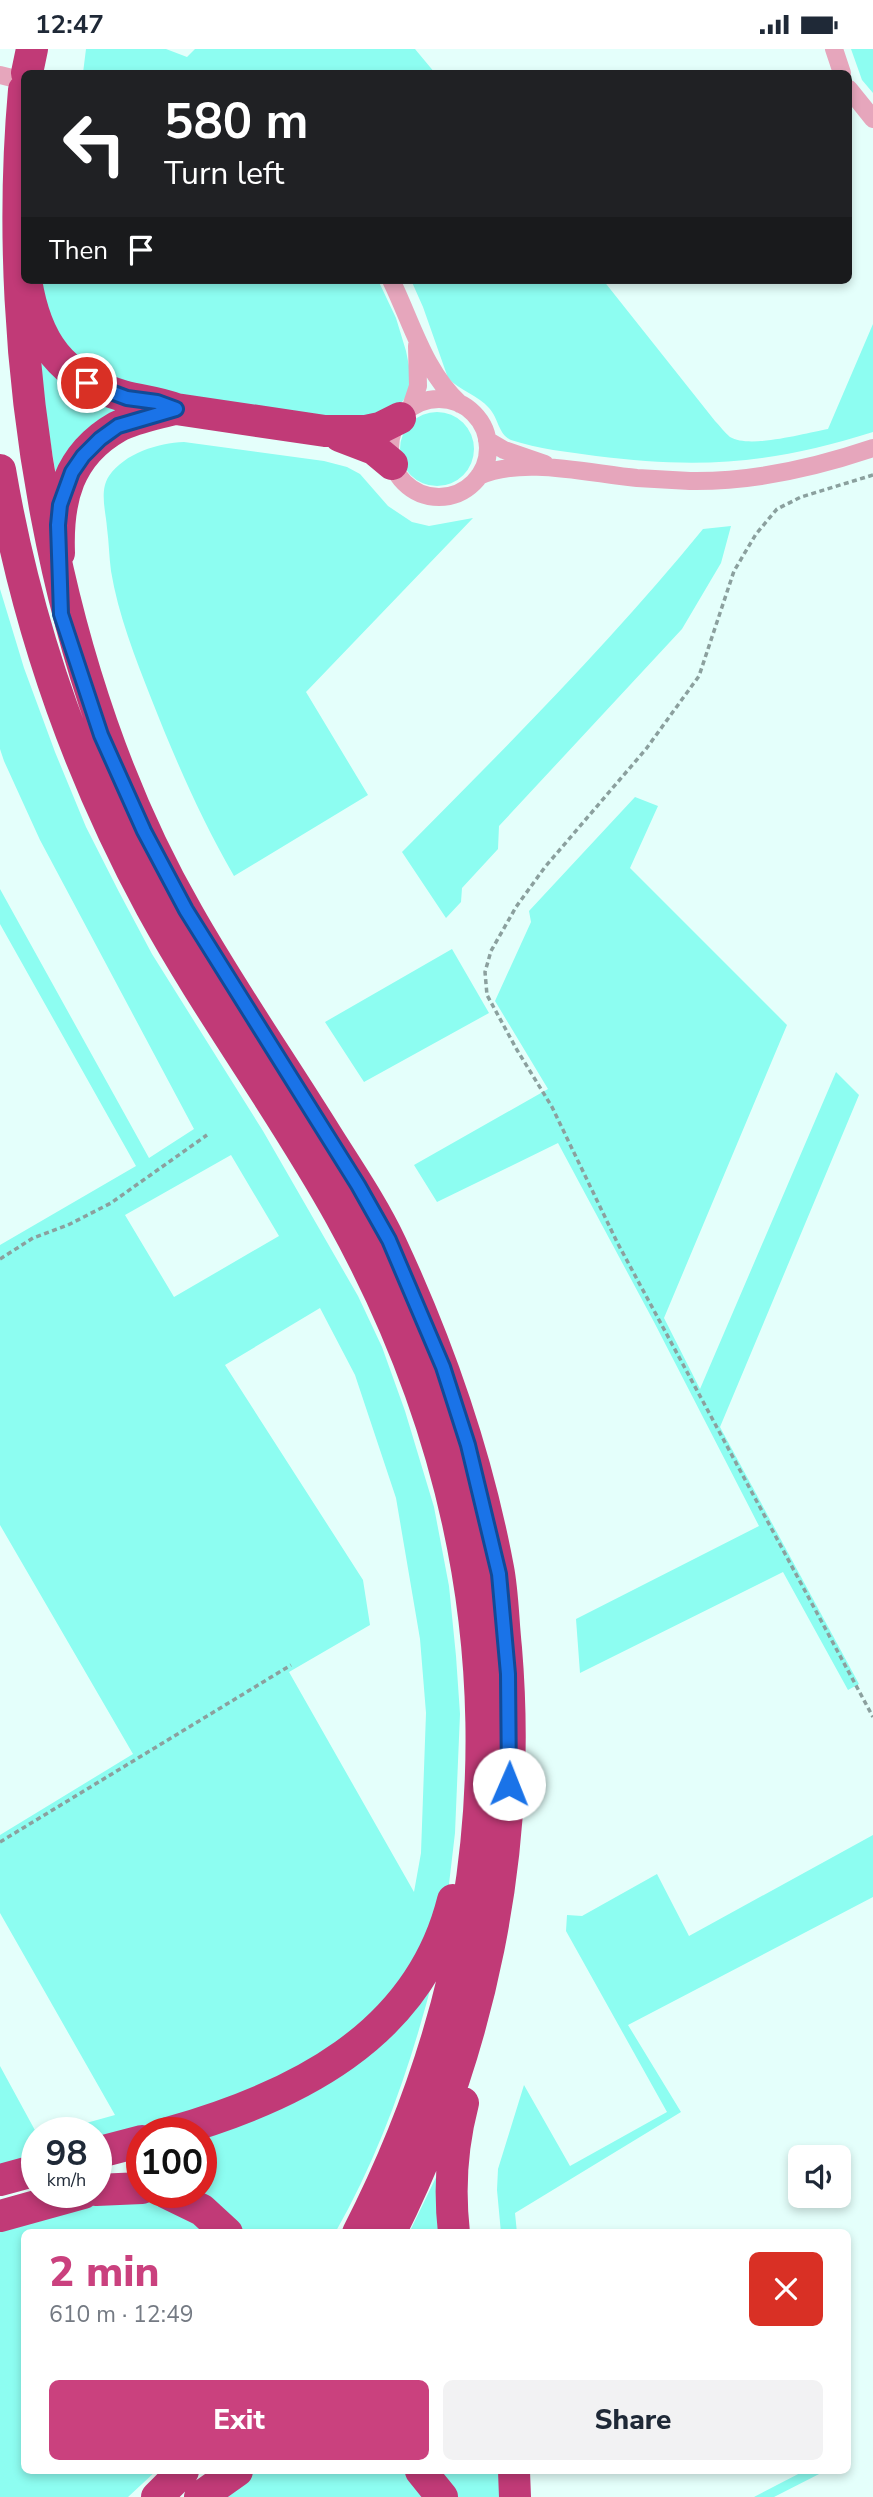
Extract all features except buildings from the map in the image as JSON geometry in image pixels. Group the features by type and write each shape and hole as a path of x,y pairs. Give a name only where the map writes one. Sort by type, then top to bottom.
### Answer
{"highway":[{"path":"28,70 32,49"},
{"path":"21,110 12,205 12,281 20,401 29,474 61,614 101,735 144,831 186,910 358,1185 389,1240 452,1393 468,1445 499,1574 508,1674 510,1738 508,1807 493,1929 461,2061 428,2154 392,2229"},
{"path":"12,205 21,254"},
{"path":"27,284 37,328 51,351 87,383 127,398 157,402 176,409 326,431 366,431 380,428 405,413"},
{"path":"61,614 58,525 60,505 72,472 83,456 118,426 176,409"},
{"path":"326,431 365,444 383,454 392,464"},
{"path":"0,470 10,531 22,579 64,717 107,820 152,909 340,1213 402,1340 449,1475 467,1563 479,1658 483,1748 474,1862 461,1947 416,2103 382,2185 360,2229"},
{"path":"0,554 31,660 64,717"},
{"path":"217,2119 265,2100 325,2069 370,2036 409,1995 427,1967 449,1917 460,1857 469,1778 483,1748"},
{"path":"454,2229 451,2182 458,2120 499,1968 499,1953 493,1929"},
{"path":"0,2180 21,2174"},
{"path":"0,2216 29,2208"},
{"path":"198,2208 223,2229"},
{"path":"182,2486 215,2474"},
{"path":"182,2486 226,2474"},
{"path":"423,2474 442,2497"},
{"path":"514,2474 514,2497"}],"street":[{"path":"834,49 841,70"},
{"path":"0,75 21,80"},
{"path":"852,93 873,119"},
{"path":"393,284 434,374 444,389 473,413 482,425 487,440 485,465 480,476 455,495 424,495 399,478 392,464 389,448 392,432 418,386 417,339"},
{"path":"405,413 427,400 444,399 460,404"},
{"path":"487,440 504,450 552,467"},
{"path":"480,476 500,469 552,467 638,478 721,480 821,465 873,448"}],"path":[{"path":"873,475 801,497 778,509 756,534 734,571 699,676 646,749 545,867 516,907 491,951 485,972 487,995 552,1107 617,1242 873,1717"},
{"path":"0,1259 33,1238 68,1225 111,1203 207,1135"},
{"path":"0,1842 290,1665"}],"shaded area":[{"path":"86,49 166,49 187,57 195,49 415,49 432,70 83,70"},
{"path":"851,49 873,49 873,93 862,80"},
{"path":"35,284 380,284 396,318 412,381 407,396 401,403 354,422 153,393 73,363"},
{"path":"413,284 606,284 724,431 730,437 751,441 778,439 828,429 873,324 873,432 802,451 703,463 596,456 542,448 511,440 503,434 485,404 448,378"},
{"path":"34,347 133,409 57,481"},
{"path":"437,412 458,418 468,428 474,449 468,470 458,480 437,486 416,480 406,470 400,449 406,428 416,418"},
{"path":"184,442 324,461 347,467 360,474 388,506 412,522 429,526 473,518 306,692 368,795 234,876 210,833 169,744 133,651 110,566 104,495 109,476 133,455"},
{"path":"731,526 721,563 682,629 499,826 498,849 462,888 461,902 446,918 402,852 594,654 703,529"},
{"path":"0,589 24,668 86,827 152,954 263,1131 358,1296 382,1347 434,1507 449,1586 456,1656 460,1714 455,1833 449,1884 442,1910 413,1973 330,2056 215,2111 193,2117 126,2117 126,2136 112,2140 112,2117 108,2117 115,2115 0,1913 0,1835 133,1754 0,1525 0,1245 136,1166 0,924 0,889 149,1158 194,1129 40,840 0,749","holes":["231,1155 279,1236 174,1297 125,1215","320,1308 355,1375 396,1498 420,1639 426,1713 421,1853 414,1892 289,1672 370,1625 363,1580 225,1365"]},
{"path":"635,797 658,806 630,868 787,1025 664,1318 700,1389 836,1072 859,1095 720,1427 859,1684 848,1690 783,1572 580,1673 576,1619 759,1526 558,1143 437,1202 414,1165 548,1089 495,1001 531,922 529,911"},
{"path":"452,949 489,1013 364,1082 325,1022"},
{"path":"873,1835 873,1897 628,2025 681,2112 515,2213 517,2229 501,2229 498,2169 524,2085 570,2166 667,2112 566,1931 567,1915 582,1916 657,1874 689,1936"},
{"path":"434,1975 393,2107 367,2171 337,2229 235,2229 215,2208 217,2128 246,2119"},
{"path":"0,2066 28,2117 21,2117 21,2164 0,2170"},
{"path":"441,2167 446,2229 411,2229"},
{"path":"112,2198 126,2198 126,2208 177,2208 210,2229 21,2229 21,2474 153,2474 128,2497 0,2497 0,2224 59,2208 112,2208"},
{"path":"252,2474 410,2474 430,2497 226,2497"},
{"path":"435,2474 503,2474 505,2497 453,2497"},
{"path":"798,2474 819,2474 774,2497 754,2497"}],"route":[{"path":"87,383 127,398 157,402 176,409 118,426 83,456 72,472 60,505 58,525 61,614 101,735 144,831 186,910 358,1185 389,1240 443,1367 468,1445 499,1574 508,1674 509,1784"}]}
